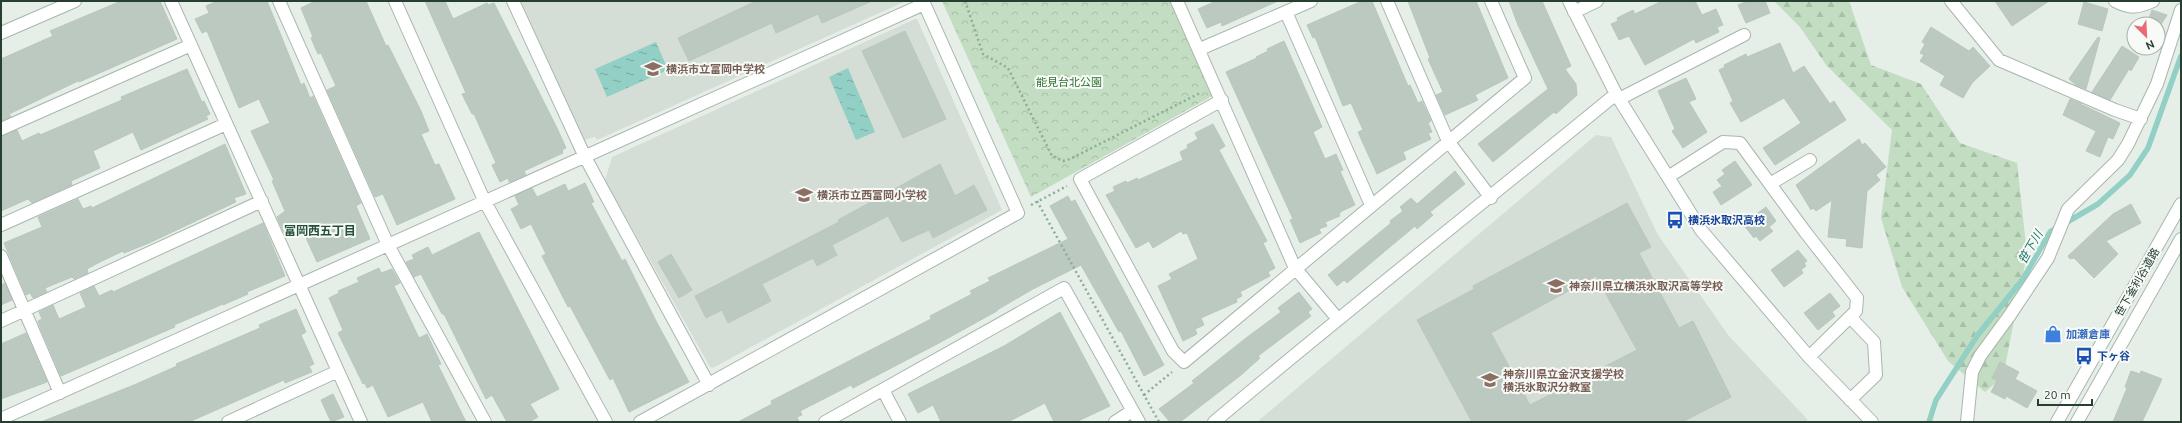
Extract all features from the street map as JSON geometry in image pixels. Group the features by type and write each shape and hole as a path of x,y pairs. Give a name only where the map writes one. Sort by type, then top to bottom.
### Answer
{"street":[{"path":"2,29 75,1"},
{"path":"171,1 361,422"},
{"path":"279,1 388,245 485,422"},
{"path":"395,1 484,200 606,422"},
{"path":"513,1 585,157 709,385"},
{"path":"1200,49 1311,1"},
{"path":"1387,1 1448,141 1490,198"},
{"path":"1222,100 1080,179 1173,351 1184,362 1525,78 1491,1"},
{"path":"1597,1 1571,6 1618,97 1701,230 1809,358 1872,422"},
{"path":"1951,1 1999,60 2115,110 2141,119"},
{"path":"2115,1 2126,7 2142,6 2153,1"},
{"path":"1,419 300,285 484,200 585,157 924,2 1018,213 640,422"},
{"path":"1179,2 1296,268 1337,318"},
{"path":"1967,422 1972,372 1980,356 2032,284 2053,247 2068,209 2118,160 2141,119 2156,84 2181,10"},
{"path":"1286,12 1371,205"},
{"path":"1214,422 1337,318 1618,97 1744,36"},
{"path":"1,129 191,45"},
{"path":"1,225 226,124"},
{"path":"1668,177 1723,142 1740,143 1857,298 1856,311 1809,358"},
{"path":"1770,184 1810,160"},
{"path":"1,321 262,201"},
{"name":"笹下釜利谷道路","path":"2057,422 2180,209"},
{"name":"笹下釜利谷道路","path":"2077,422 2181,238"},
{"path":"1,256 60,393"},
{"path":"825,422 1064,288 1139,422"},
{"path":"1850,317 1874,342 1876,375 1850,400"},
{"path":"228,422 338,371"},
{"path":"883,390 900,422"},
{"path":"1115,422 1132,410"}],"path":[{"path":"966,1 983,54 1008,68 1052,156 1057,158 1063,160 1070,159 1200,93"},
{"path":"1018,213 1037,201 1080,179"},
{"path":"1037,201 1159,422"},
{"path":"1144,395 1184,362"}],"shaded area":[{"name":"横浜市立富岡中学校","path":"521,1 906,1 597,140 595,137 584,140"},
{"name":"横浜市立西富岡小学校","path":"917,19 1002,210 713,368 710,367 605,180 612,157"},
{"name":"神奈川県立横浜氷取沢高等学校","path":"1596,135 1611,137 1658,235 1729,336 1808,420 1804,422 1257,422"}],"green space":[{"name":"能見台北公園","path":"942,1 1170,1 1214,95 1031,197"},
{"path":"1774,1 1849,1 1871,65 1921,84 1960,143 2017,163 2027,254 2003,377 1985,392 1948,361 1902,287 1881,218 1892,130 1826,65 1800,27"}],"water":[{"path":"656,42 668,70 607,97 595,69"},
{"path":"848,68 875,132 856,140 829,77"}],"building":[{"path":"121,1 160,1 177,39 79,82 78,81 9,114 11,117 1,121 1,59 53,36 50,31"},
{"path":"217,1 267,1 301,85 304,83 310,98 313,96 361,203 356,206 370,239 317,262 302,229 285,235 277,217 285,211 272,181 274,180 251,131 270,123 259,99 239,108 207,31 202,33 195,19 209,13 206,6"},
{"path":"315,1 366,1 386,46 388,45 421,111 429,131 421,134 435,165 439,164 455,199 397,225 383,194 375,197 327,90 336,86 321,53 318,54 311,38 313,37 301,8"},
{"path":"425,1 445,1 453,19 487,3 488,5 494,3 557,128 566,148 562,150 563,153 524,171 526,175 509,182 508,178 500,182 492,165 496,163 474,114 472,114 462,94 466,93"},
{"path":"756,1 872,1 822,23 818,14 776,33 772,23 689,61 678,38"},
{"path":"1216,1 1278,1 1222,26 1221,22 1207,28 1198,9"},
{"path":"1362,1 1372,1 1408,86 1410,85 1418,103 1422,101 1431,121 1428,123 1432,132 1428,133 1431,139 1403,152 1406,159 1377,174 1358,132 1363,130 1351,103 1343,106 1315,37 1313,38 1307,25"},
{"path":"1408,1 1476,1 1508,78 1475,95 1478,100 1445,115 1436,95 1443,92 1428,59 1430,58"},
{"path":"1509,1 1542,1 1571,66 1565,69 1576,84 1577,95 1556,114 1554,112 1493,162 1478,144 1548,89 1518,25"},
{"path":"1662,1 1695,1 1702,15 1716,9 1723,25 1717,27 1719,32 1696,43 1694,39 1645,65 1629,36 1619,40 1611,24 1618,21 1617,18 1633,10 1635,14"},
{"path":"1748,1 1765,1 1770,13 1746,23 1738,5"},
{"path":"1995,1 2049,1 2012,26"},
{"path":"2084,2 2108,9 2102,31 2078,24"},
{"path":"2152,10 2167,15 2166,17 2150,16"},
{"path":"1931,27 1969,51 1973,47 1990,66 1972,83 1963,98 1940,85 1945,76 1920,61 1924,55 1920,53 1925,44 1922,42"},
{"path":"905,31 946,119 903,138 862,51"},
{"path":"2098,37 2100,38 2086,89 2076,85 2069,79"},
{"path":"1284,41 1322,127 1313,132 1325,159 1336,154 1343,170 1340,171 1355,205 1342,211 1339,214 1340,216 1325,222 1327,226 1319,229 1321,233 1300,243 1290,220 1293,219 1226,72 1257,58 1256,57 1268,51 1267,49"},
{"path":"1780,43 1793,73 1804,66 1830,104 1834,101 1846,120 1775,165 1763,148 1801,123 1784,98 1741,122 1730,103 1733,101 1719,70 1725,67 1724,65 1746,54 1747,57"},
{"path":"2122,46 2126,49 2126,56 2139,57 2131,71 2129,69 2110,100 2092,92"},
{"path":"187,69 202,102 204,101 210,114 206,116 208,119 141,150 133,132 93,151 100,168 71,181 72,185 32,203 28,199 1,211 1,136 17,130 22,141 39,133 40,135 122,100 121,97"},
{"path":"1686,78 1696,99 1689,102 1707,132 1683,148 1672,131 1675,129 1658,91"},
{"path":"2070,99 2082,104 2080,110 2083,105 2120,123 2113,139 2108,137 2100,157 2086,151 2096,131 2063,115"},
{"path":"1213,124 1225,146 1219,150 1267,241 1263,243 1275,268 1268,272 1270,276 1240,292 1242,296 1236,299 1237,302 1201,318 1204,325 1195,329 1197,334 1183,341 1158,286 1172,279 1169,274 1198,259 1187,233 1183,234 1181,231 1153,248 1149,241 1136,248 1106,195 1115,191 1113,187 1126,181 1127,183 1137,178 1138,180 1183,160 1180,152 1188,148 1187,145 1198,139 1195,133"},
{"path":"1859,139 1862,145 1865,143 1886,167 1876,175 1880,180 1867,191 1862,248 1846,246 1847,239 1828,237 1832,200 1816,211 1813,208 1811,210 1796,185"},
{"path":"225,144 246,194 234,198 236,202 149,243 124,253 123,251 87,269 88,273 74,279 72,277 45,288 47,292 33,298 30,293 26,295 4,243 42,227 38,217 78,199 83,209 91,206 92,208"},
{"path":"1735,161 1752,185 1721,205 1713,192 1722,186 1717,180 1725,174 1722,170"},
{"path":"940,164 955,196 974,185 987,210 933,238 929,230 902,242 888,216 832,245 837,255 817,266 813,258 762,284 771,301 728,323 722,310 706,318 695,296 839,222 838,220"},
{"path":"1455,171 1465,184 1430,212 1433,215 1417,229 1415,226 1347,283 1344,280 1337,286 1328,275 1391,223 1390,221 1403,211 1400,207 1411,198 1417,204"},
{"path":"585,183 594,202 591,203 622,261 625,259 689,382 629,412 613,378 610,380 570,306 568,307 542,256 546,254 531,224 521,229 511,209 519,205 515,196 532,188 537,197 565,184 568,191"},
{"path":"1068,196 1071,202 1075,200 1164,365 1144,376 1121,331 1119,332 1081,265 1033,289 939,343 853,388 851,385 800,411 802,415 797,417 799,422 738,422 772,404 771,401 931,319 930,316 972,294 970,291 990,281 988,278 1068,239 1050,206"},
{"path":"1627,203 1651,247 1639,253 1679,328 1693,321 1731,397 1682,422 1472,422 1417,320 1474,289 1473,286","holes":["1596,276 1637,350 1530,405 1491,333"]},
{"path":"2131,204 2141,223 2106,241 2118,254 2094,278 2074,258 2070,259 2068,256 2113,214"},
{"path":"1766,207 1776,221 1769,227 1773,231 1760,241 1756,236 1754,238 1743,224"},
{"path":"263,223 285,276 247,292 248,294 174,325 175,327 61,376 40,327 38,321 42,319 39,312 53,305 59,319 86,307 80,293 94,286 99,296 112,290 113,292"},
{"path":"479,232 559,389 530,404 538,417 529,422 507,422 492,395 486,399 444,314 442,314 421,274 414,277 406,262 414,259 412,255 428,247 432,255"},
{"path":"1798,250 1807,261 1804,263 1806,266 1801,270 1803,273 1784,287 1771,270"},
{"path":"671,254 692,290 679,298 658,262"},
{"path":"379,268 381,273 392,269 400,283 394,286 419,338 427,334 441,364 438,365 466,422 432,422 423,402 388,417 373,385 367,388 365,383 363,384 338,333 343,330 329,298 339,293 338,291 359,282 357,278"},
{"path":"5,283 12,300 1,305 1,285"},
{"path":"1299,292 1312,309 1308,312 1311,316 1258,356 1260,358 1241,375 1180,422 1170,422 1159,409 1194,383 1192,381 1246,338 1281,312 1278,308"},
{"path":"1830,293 1840,306 1832,312 1835,316 1818,330 1804,313"},
{"path":"296,309 306,332 301,335 314,364 309,366 312,372 285,383 284,380 189,422 41,422 177,366 176,364 260,328 259,325"},
{"path":"1060,312 1110,406 1076,422 1054,422 1045,403 1008,422 941,422 933,405 918,413 908,394 1004,346"},
{"path":"26,333 47,382 1,399 1,344"},
{"path":"2000,362 2019,372 2015,379 2037,391 2027,408 2006,396 2005,399 1991,392 1997,381 1992,378"},
{"path":"2131,371 2140,374 2141,371 2162,379 2142,422 2113,422 2127,388 2125,387"},
{"path":"333,394 344,417 331,422 321,400"}],"waterway":[{"name":"笹下川","path":"1929,422 1936,400 1977,336 2023,279 2050,232 2098,204 2130,175 2148,148 2181,56"}],"place":[{"name":"横浜市立富岡中学校","path":"653,69"},
{"name":"横浜市立西富岡小学校","path":"804,195"},
{"name":"横浜氷取沢高校","path":"1675,220"},
{"name":"神奈川県立横浜氷取沢高等学校","path":"1556,286"},
{"name":"加瀬倉庫","path":"2053,334"},
{"name":"下ヶ谷","path":"2084,356"},
{"name":"神奈川県立金沢支援学校 横浜氷取沢分教室","path":"1490,380"}],"district":[{"name":"富岡西五丁目","path":"320,230"}]}
